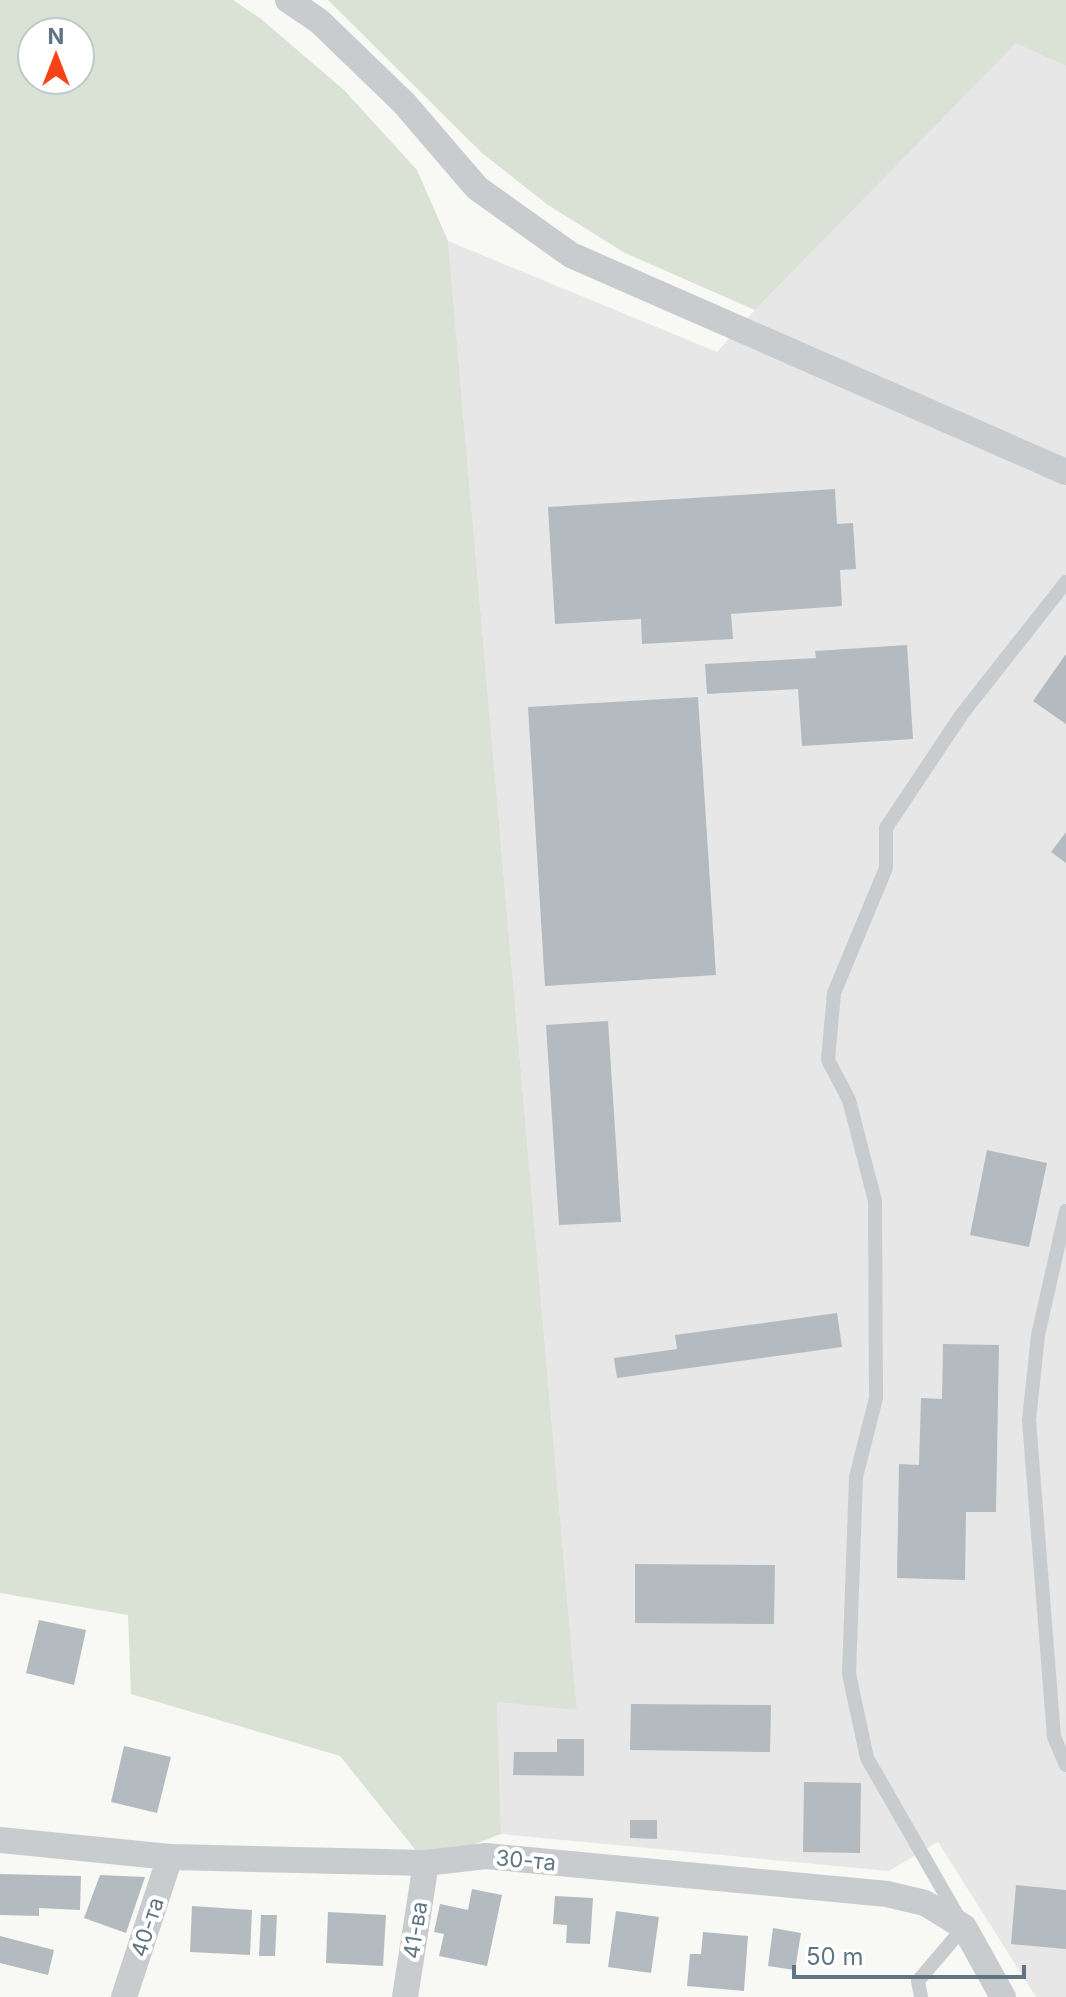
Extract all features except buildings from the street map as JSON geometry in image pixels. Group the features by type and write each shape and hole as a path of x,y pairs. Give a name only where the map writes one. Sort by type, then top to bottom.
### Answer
{"street":[{"path":"288,0 319,21 404,103 477,188 571,255 1066,472"},
{"name":"30-та","path":"0,1840 170,1857 426,1863 486,1856 887,1894 925,1903 964,1927 1003,1997"},
{"name":"40-та","path":"124,1997 170,1857"},
{"name":"41-ва","path":"405,1997 426,1863"}],"lane":[{"path":"921,1997 918,1981 964,1927 867,1758 849,1674 856,1477 876,1398 875,1201 849,1100 828,1060 834,993 886,868 886,828 962,714 1066,582"},
{"path":"1066,1211 1038,1335 1029,1420 1054,1737 1066,1765"}],"shaded area":[{"path":"0,0 233,0 261,19 344,90 417,170 448,241 577,1710 497,1702 501,1834 426,1863 340,1756 131,1694 128,1615 0,1593"},
{"path":"328,0 1066,0 1066,66 1016,43 755,310 625,253 548,205 482,153"},
{"path":"1016,42 1066,66 1066,1997 1036,1997 938,1842 889,1871 501,1834 497,1702 577,1709 448,241 717,352"}]}
